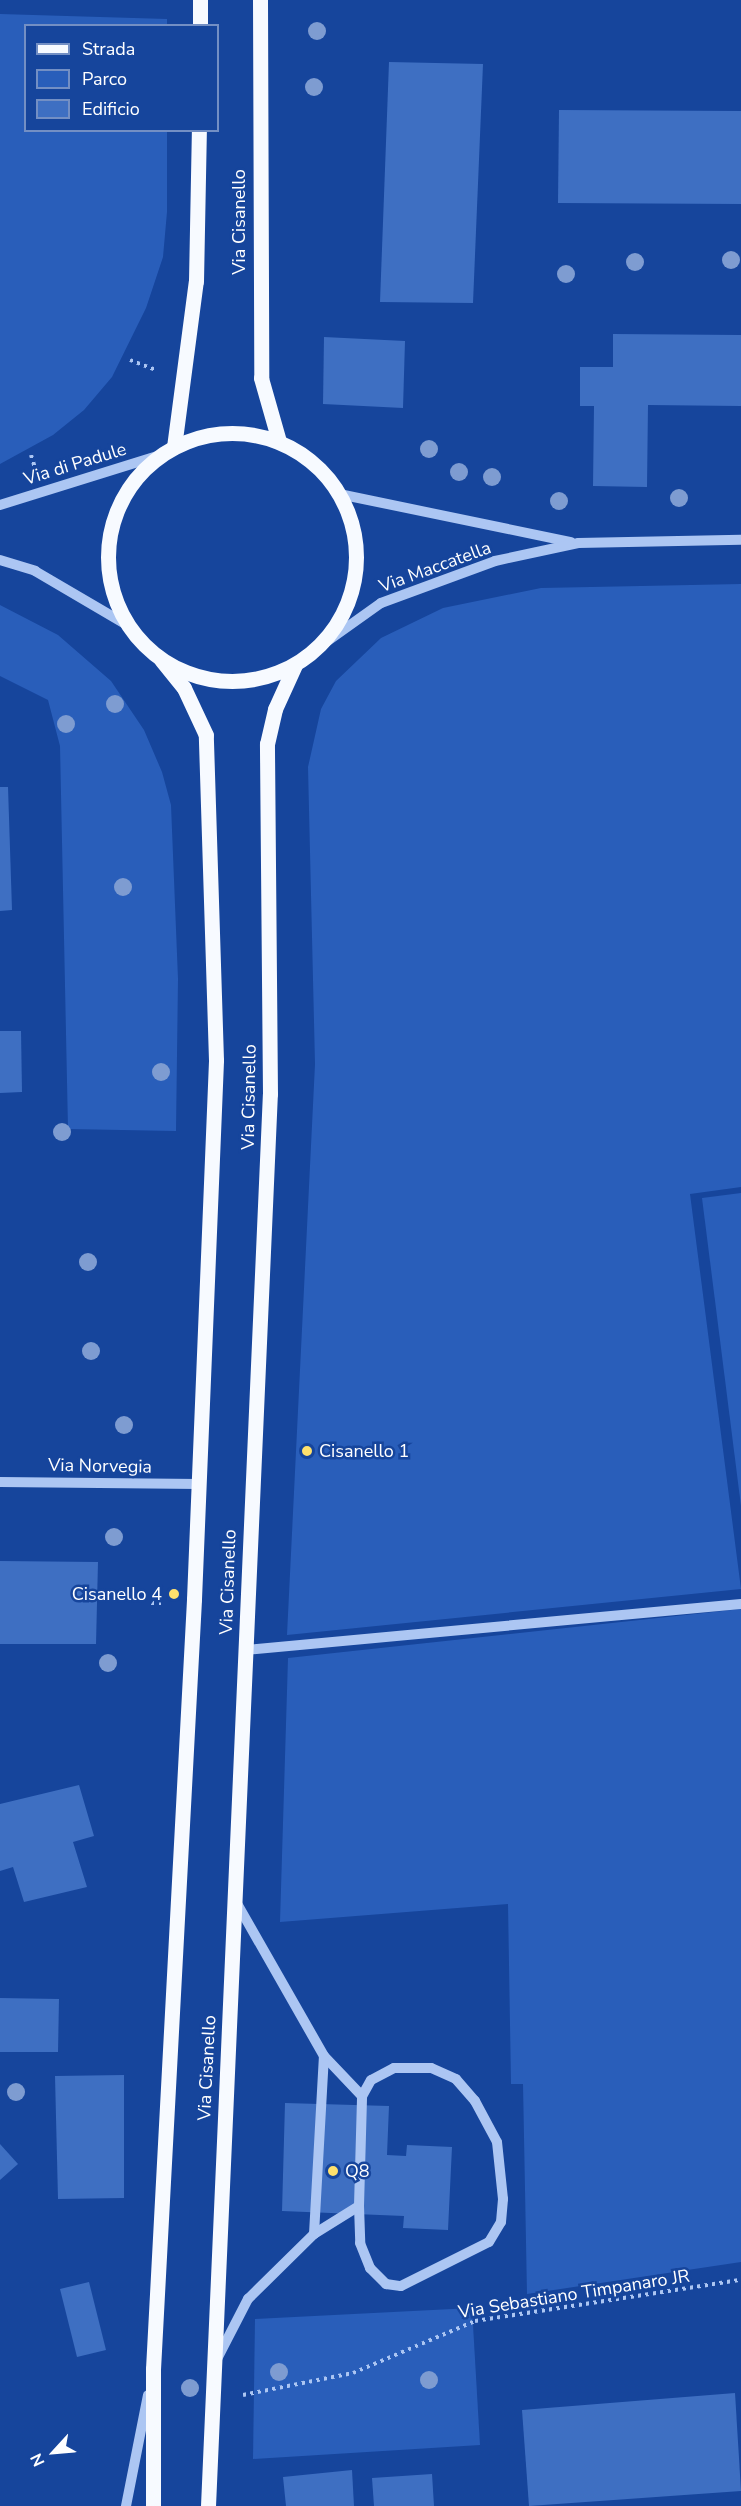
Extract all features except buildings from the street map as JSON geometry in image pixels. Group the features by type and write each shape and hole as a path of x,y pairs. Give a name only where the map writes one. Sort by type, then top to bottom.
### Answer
{"main road":[{"path":"200,0 200,24"},
{"name":"Via Cisanello","path":"260,0 261,378 279,441"},
{"path":"167,451 196,281 199,132"},
{"path":"128,626 107,565 112,523 124,494 167,451 193,439 234,433 279,441 319,469 339,494 353,532 355,576 342,616 315,650 295,665 238,682 198,677 161,660"},
{"name":"Via Cisanello","path":"128,626 184,688 207,746 216,1060 199,1484 153,2369 153,2506"},
{"name":"Via Cisanello","path":"208,2506 270,1094 267,744 275,709 295,665"}],"street":[{"name":"Via di Padule","path":"0,505 167,451"},
{"name":"Via Maccatella","path":"339,494 578,543"},
{"name":"Via Maccatella","path":"315,650 402,593 495,561 578,543 741,540"},
{"path":"0,560 35,572 128,626"},
{"name":"Via Norvegia","path":"0,1482 199,1484"},
{"path":"245,1650 741,1604"},
{"path":"234,1898 324,2056 362,2096"},
{"path":"314,2234 324,2056"},
{"path":"394,2068 431,2068 456,2079 475,2101 497,2142 503,2199 501,2222 489,2242 401,2286 386,2284 370,2268 360,2243 359,2206 362,2096 371,2080 394,2068"},
{"path":"214,2364 248,2298 314,2234 359,2206"},
{"name":"Via Cisanello","path":"126,2506 153,2369"}],"path":[{"path":"130,360 159,370"},
{"path":"151,1603 161,1603"},
{"name":"Via Sebastiano Timpanaro JR","path":"243,2395 353,2373 475,2321 741,2280"}],"green space":[{"path":"0,14 167,19 167,24 24,24 24,132 167,132 167,212 163,257 146,308 112,377 84,410 53,435 0,464"},
{"path":"741,584 741,1187 690,1194 741,1589 287,1635 315,1064 308,767 321,709 336,681 381,638 443,608 541,588"},
{"path":"0,605 58,635 111,681 144,730 162,772 171,805 178,979 176,1131 68,1129 60,746 48,700 0,676"},
{"path":"741,1193 741,1506 702,1198"},
{"path":"741,1609 741,2262 527,2294 523,2084 511,2084 508,1904 280,1922 288,1658"},
{"path":"472,2308 480,2445 253,2459 255,2319"}],"place":[{"name":"Cisanello 1","path":"307,1451"},
{"name":"Cisanello 4","path":"174,1594"},
{"name":"Q8","path":"333,2171"}]}
